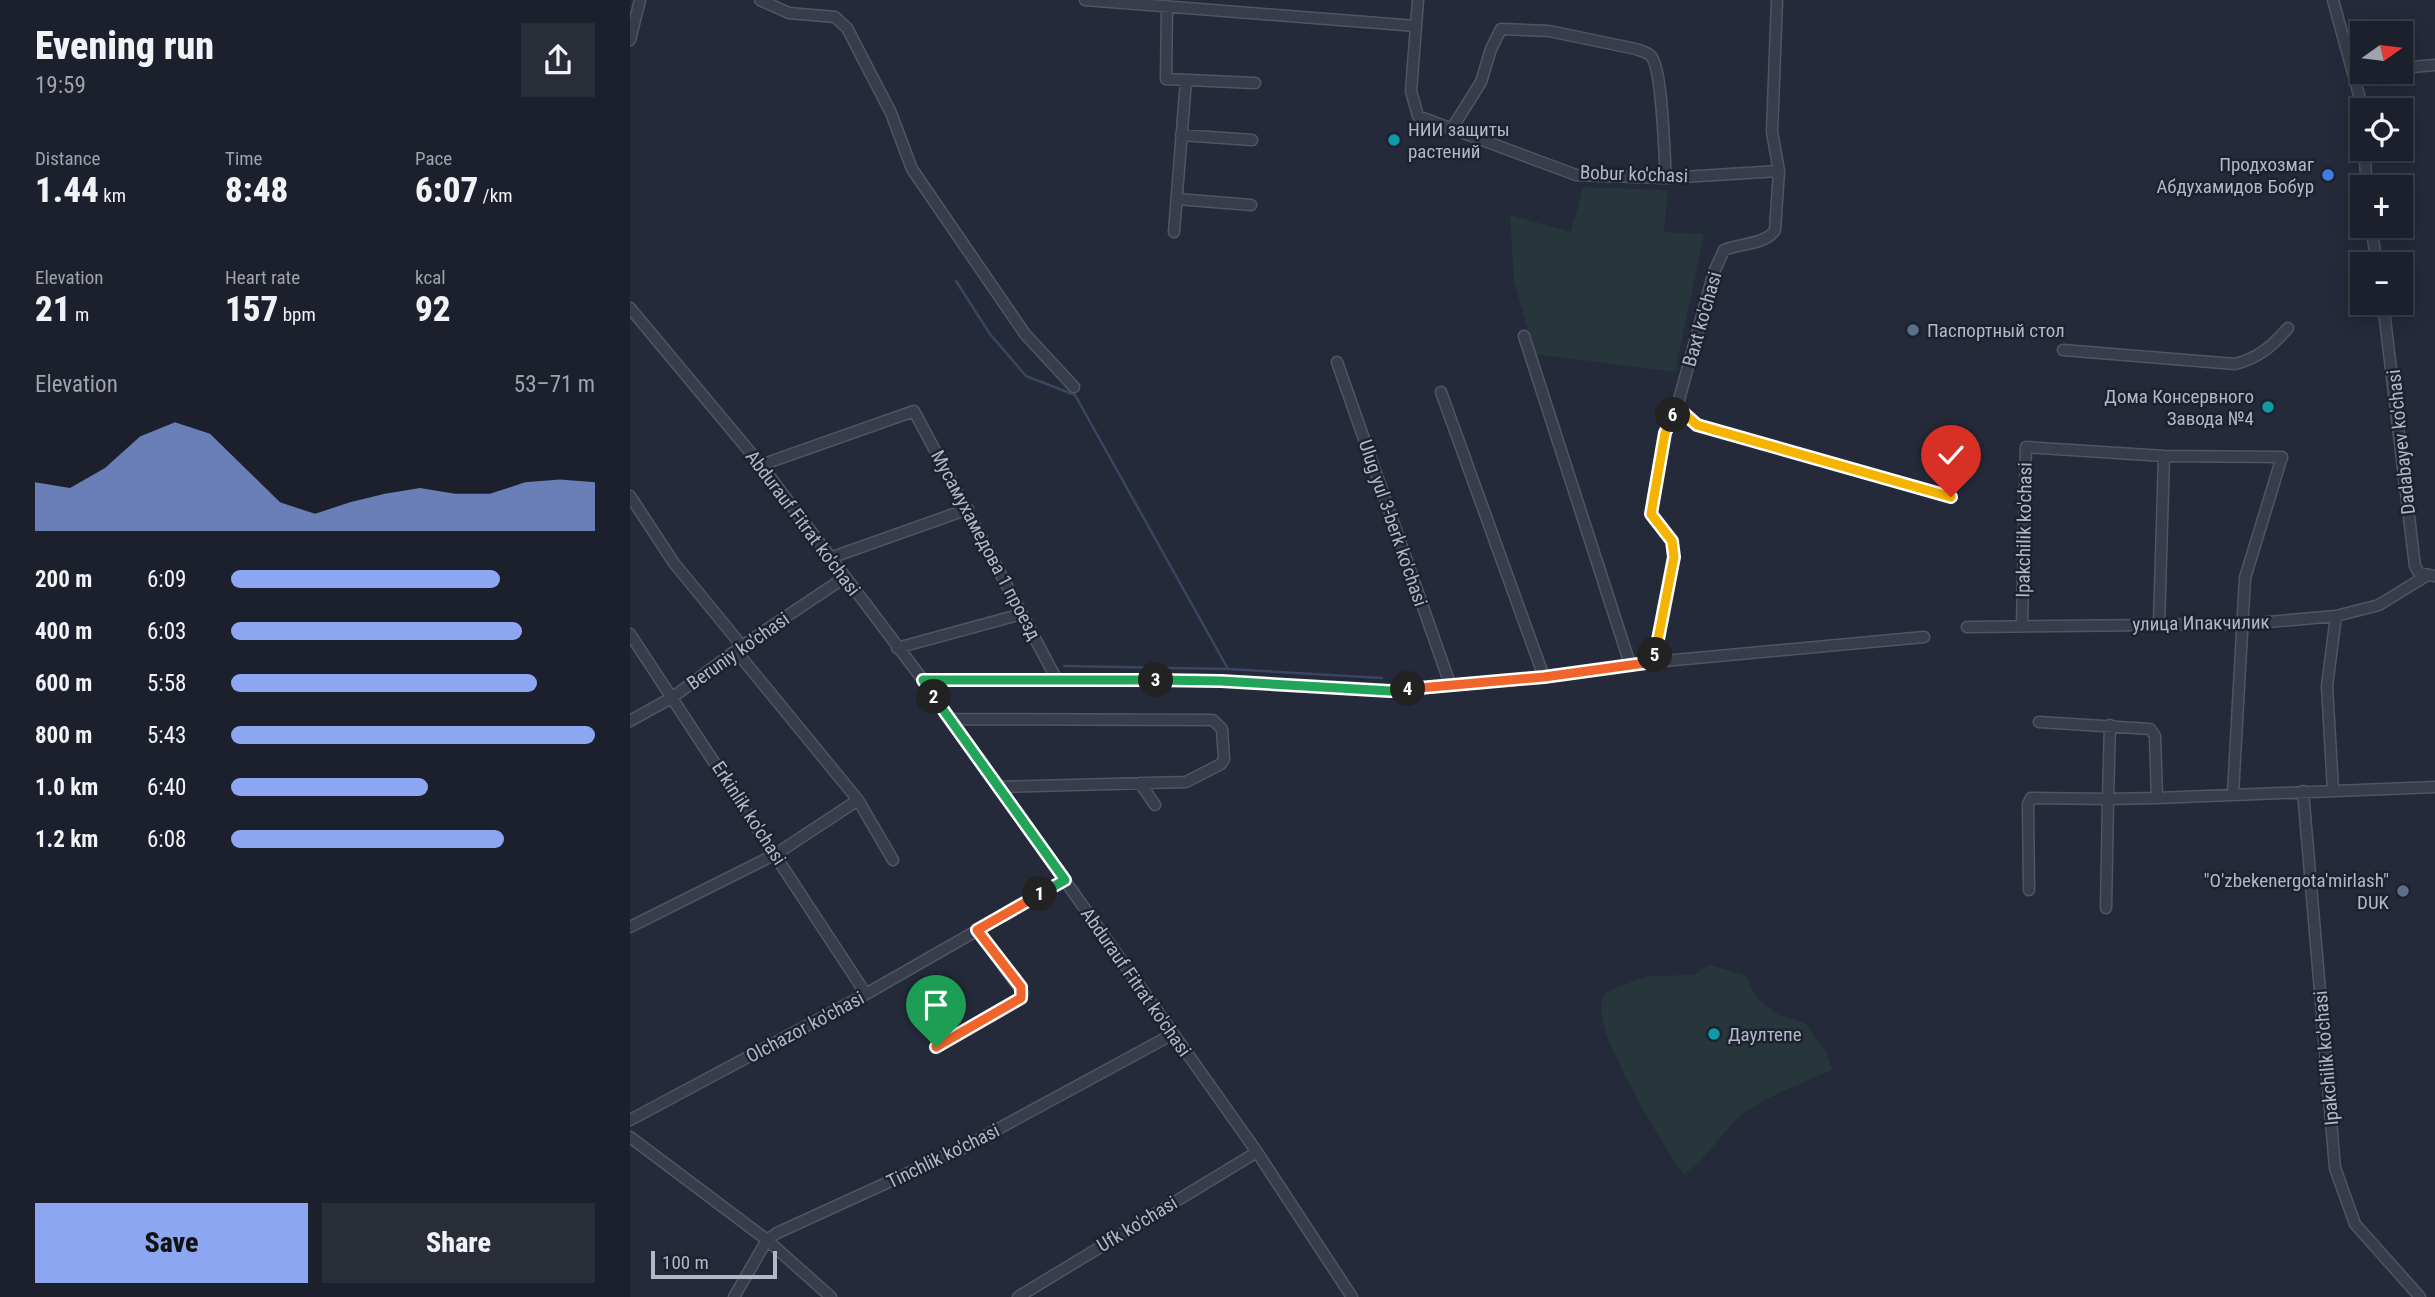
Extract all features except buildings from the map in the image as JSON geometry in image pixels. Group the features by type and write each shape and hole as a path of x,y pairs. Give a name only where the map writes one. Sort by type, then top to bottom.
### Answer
{"street":[{"path":"630,40 640,0"},
{"path":"760,0 789,13 835,17 847,28 891,113 912,169 1025,334 1074,387"},
{"path":"1085,0 1416,26"},
{"name":"Bobur ko'chasi","path":"1418,0 1413,106 1418,116 1576,175 1666,178 1779,171"},
{"name":"Baxt ko'chasi","path":"1653,662 1674,557 1672,541 1651,514 1665,433 1677,407 1714,272 1724,250 1738,244 1764,240 1775,230 1779,171 1772,132 1777,0"},
{"path":"2333,0 2350,60"},
{"path":"1167,6 1166,79 1255,83"},
{"path":"1451,130 1481,82 1497,34 1502,30 1549,31 1636,49 1647,53 1654,62 1660,92 1666,178"},
{"path":"2413,67 2435,65"},
{"path":"1174,232 1186,80"},
{"path":"1181,135 1252,140"},
{"path":"1177,199 1251,205"},
{"name":"Abdurauf Fitrat ko'chasi","path":"630,307 761,464 923,680 1256,1152 1352,1297"},
{"name":"Dadabayev ko'chasi","path":"2384,315 2414,556 2419,573 2430,576"},
{"path":"2063,350 2235,364 2250,361 2268,350 2288,328"},
{"path":"1524,336 1630,664"},
{"name":"Ulug yul 3-berk ko'chasi","path":"1337,362 1450,684"},
{"path":"1441,392 1544,677"},
{"path":"1677,407 1697,425 1951,497"},
{"name":"Мусамухамедова 1 проезд","path":"761,464 914,411 1057,680"},
{"name":"Ipakchilik ko'chasi","path":"2022,625 2026,446 2164,456 2282,457 2245,578 2245,624 2233,794"},
{"path":"2159,625 2164,456"},
{"path":"630,496 674,563 858,800 894,860"},
{"path":"830,558 968,509"},
{"name":"улица Ипакчилик","path":"1967,627 2245,624 2336,616 2379,605 2430,576"},
{"name":"Beruniy ko'chasi","path":"630,721 673,697 739,648 844,578"},
{"path":"897,648 1022,614"},
{"path":"2333,790 2327,686 2336,616"},
{"name":"Erkinlik ko'chasi","path":"630,634 866,994"},
{"path":"923,680 1221,681 1390,691 1544,677 1630,664 1924,637"},
{"path":"950,719 1201,720 1218,723 1222,729 1224,759 1221,764 1186,782 999,787"},
{"path":"2039,722 2150,729 2155,736 2157,799"},
{"path":"2106,908 2110,725"},
{"path":"1140,783 1155,805"},
{"path":"2029,890 2028,804 2031,797 2157,799 2435,787"},
{"name":"Ipakchilik ko'chasi","path":"2303,791 2335,1168 2355,1224 2420,1297"},
{"path":"630,927 776,854 858,800"},
{"name":"Olchazor ko'chasi","path":"630,1120 866,994 1065,880"},
{"path":"936,1047 1021,998 1023,993 977,930"},
{"name":"Tinchlik ko'chasi","path":"767,1240 963,1148 1173,1034"},
{"path":"630,1137 767,1240 831,1297"},
{"name":"Ufk ko'chasi","path":"1018,1297 1256,1152"},
{"path":"734,1297 767,1240"}],"shaded area":[{"path":"1583,187 1668,190 1664,232 1704,234 1675,372 1535,354 1514,281 1510,215 1571,232"},
{"path":"1709,965 1745,975 1757,999 1778,1015 1805,1023 1826,1051 1832,1070 1757,1104 1736,1120 1684,1175 1648,1118 1621,1068 1603,1024 1601,1006 1605,992 1648,976 1693,975"}],"waterway":[{"path":"956,281 990,334 1026,376 1075,395 1228,669"},
{"path":"1064,666 1228,669 1382,678"}],"place":[{"name":"НИИ защиты растений","path":"1394,140"},
{"name":"Продхозмаг Абдухамидов Бобур","path":"2328,175"},
{"name":"Паспортный стол","path":"1913,330"},
{"name":"Дома Консервного Завода №4","path":"2268,407"},
{"name":"\"O'zbekenergota'mirlash\" DUK","path":"2403,891"},
{"name":"Даултепе","path":"1714,1034"}],"route":[{"path":"936,1047 1021,998 1023,993 977,930 1065,880 923,680 1221,681 1390,691 1544,677 1653,662 1674,557 1672,541 1651,514 1665,433 1677,407 1697,425 1951,497"}]}
